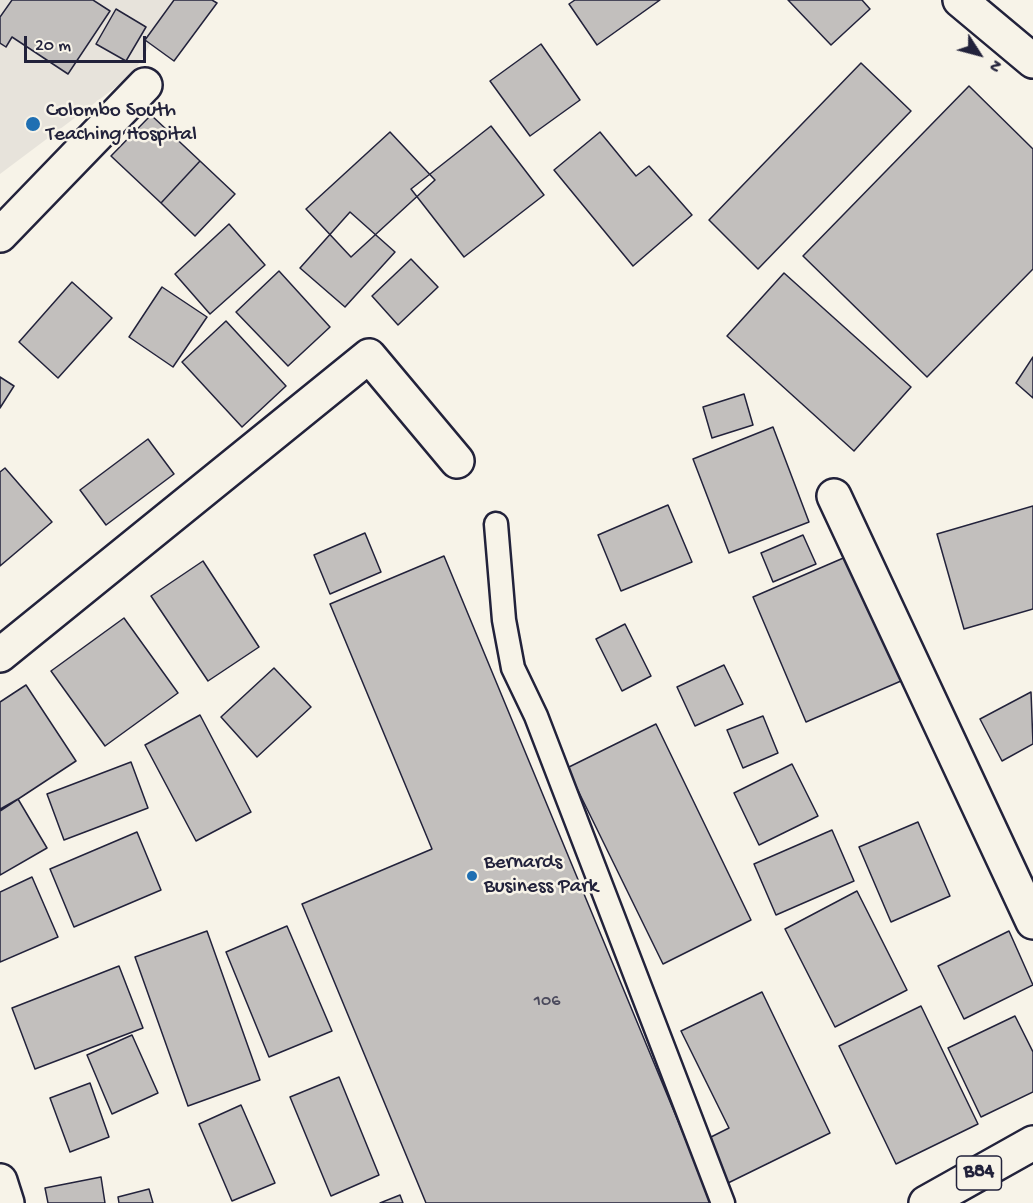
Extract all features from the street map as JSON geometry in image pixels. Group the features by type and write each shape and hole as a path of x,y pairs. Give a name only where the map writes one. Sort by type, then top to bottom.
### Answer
{"street":[{"path":"960,0 1033,61"},
{"path":"0,235 120,114 145,85"},
{"path":"0,655 369,356 457,461"},
{"path":"834,496 1033,922"},
{"name":"B84","path":"926,1203 1033,1143"},
{"path":"0,1181 7,1203"}],"lane":[{"path":"496,524 504,620 513,668 536,716 723,1203"}],"shaded area":[{"name":"Colombo South Teaching Hospital","path":"0,0 177,0 132,75 0,174"}],"building":[{"path":"12,0 93,0 110,11 68,74 12,37 6,47 0,43 0,17"},
{"path":"174,0 212,0 217,3 174,61 145,40"},
{"path":"575,0 660,0 597,45 569,4"},
{"path":"788,0 862,0 870,9 831,45"},
{"path":"116,9 146,27 126,61 96,44"},
{"path":"541,44 580,100 530,136 490,81"},
{"path":"861,63 911,111 758,269 709,220"},
{"path":"969,86 1033,149 1033,269 927,377 803,256"},
{"path":"151,115 200,161 161,203 111,156"},
{"path":"491,126 544,195 464,257 411,189"},
{"path":"390,132 435,180 351,257 306,209"},
{"path":"600,132 636,176 649,166 692,215 633,266 554,170"},
{"path":"200,161 235,194 195,236 161,203"},
{"path":"350,212 395,252 345,307 300,268"},
{"path":"229,224 265,265 210,314 175,274"},
{"path":"411,259 438,287 398,325 372,296"},
{"path":"279,271 330,327 288,366 236,312"},
{"path":"784,273 911,387 854,451 727,336"},
{"path":"72,282 112,318 58,378 19,342"},
{"path":"162,287 207,317 173,367 129,337"},
{"path":"226,321 286,386 242,427 182,362"},
{"path":"1033,357 1033,398 1016,383"},
{"path":"0,377 14,386 0,408"},
{"path":"744,394 753,425 712,438 703,407"},
{"path":"773,427 809,522 729,553 693,459"},
{"path":"148,439 174,474 106,525 80,490"},
{"path":"5,468 52,522 0,566 0,472"},
{"path":"668,505 692,562 621,591 598,535"},
{"path":"1033,506 1033,609 964,629 937,534"},
{"path":"365,533 381,572 330,594 314,555"},
{"path":"803,535 816,564 773,582 761,553"},
{"name":"Bernards Business Park","path":"444,556 712,1203 426,1203 302,904 432,849 330,604"},
{"path":"848,556 901,681 806,722 753,597"},
{"path":"203,561 259,647 208,681 151,596"},
{"path":"124,618 178,693 105,746 51,671"},
{"path":"625,624 651,676 622,691 596,639"},
{"path":"724,665 743,704 695,726 677,687"},
{"path":"274,668 311,707 257,757 221,717"},
{"path":"26,685 76,761 0,811 0,702"},
{"path":"1031,692 1033,744 1002,761 980,719"},
{"path":"200,715 251,812 196,841 145,745"},
{"path":"763,716 778,753 743,768 727,730"},
{"path":"656,724 751,920 663,964 567,768"},
{"path":"131,762 148,808 64,840 47,794"},
{"path":"792,764 818,816 759,845 734,793"},
{"path":"18,799 47,848 0,875 0,809"},
{"path":"918,822 950,896 891,922 859,847"},
{"path":"832,830 854,881 776,915 754,864"},
{"path":"137,832 161,890 74,927 50,869"},
{"path":"32,877 58,937 0,962 0,892"},
{"path":"857,891 907,990 835,1027 785,929"},
{"path":"287,926 332,1031 269,1057 226,952"},
{"path":"207,931 260,1080 188,1106 135,957"},
{"path":"1009,931 1033,985 964,1019 938,966"},
{"path":"119,966 143,1028 35,1069 12,1008"},
{"path":"762,992 830,1133 726,1184 705,1140 729,1128 681,1031"},
{"path":"921,1006 978,1124 896,1164 839,1046"},
{"path":"1015,1016 1033,1052 1033,1092 981,1117 948,1048"},
{"path":"132,1035 158,1093 112,1114 87,1055"},
{"path":"339,1077 379,1175 331,1196 290,1097"},
{"path":"90,1083 109,1137 70,1152 50,1098"},
{"path":"241,1105 275,1183 232,1201 199,1124"},
{"path":"101,1177 105,1203 48,1203 45,1188"},
{"path":"149,1189 153,1203 119,1203 118,1197"},
{"path":"400,1195 403,1203 380,1203"}],"place":[{"name":"Colombo South Teaching Hospital","path":"33,124"},
{"name":"Bernards Business Park","path":"472,876"}]}
